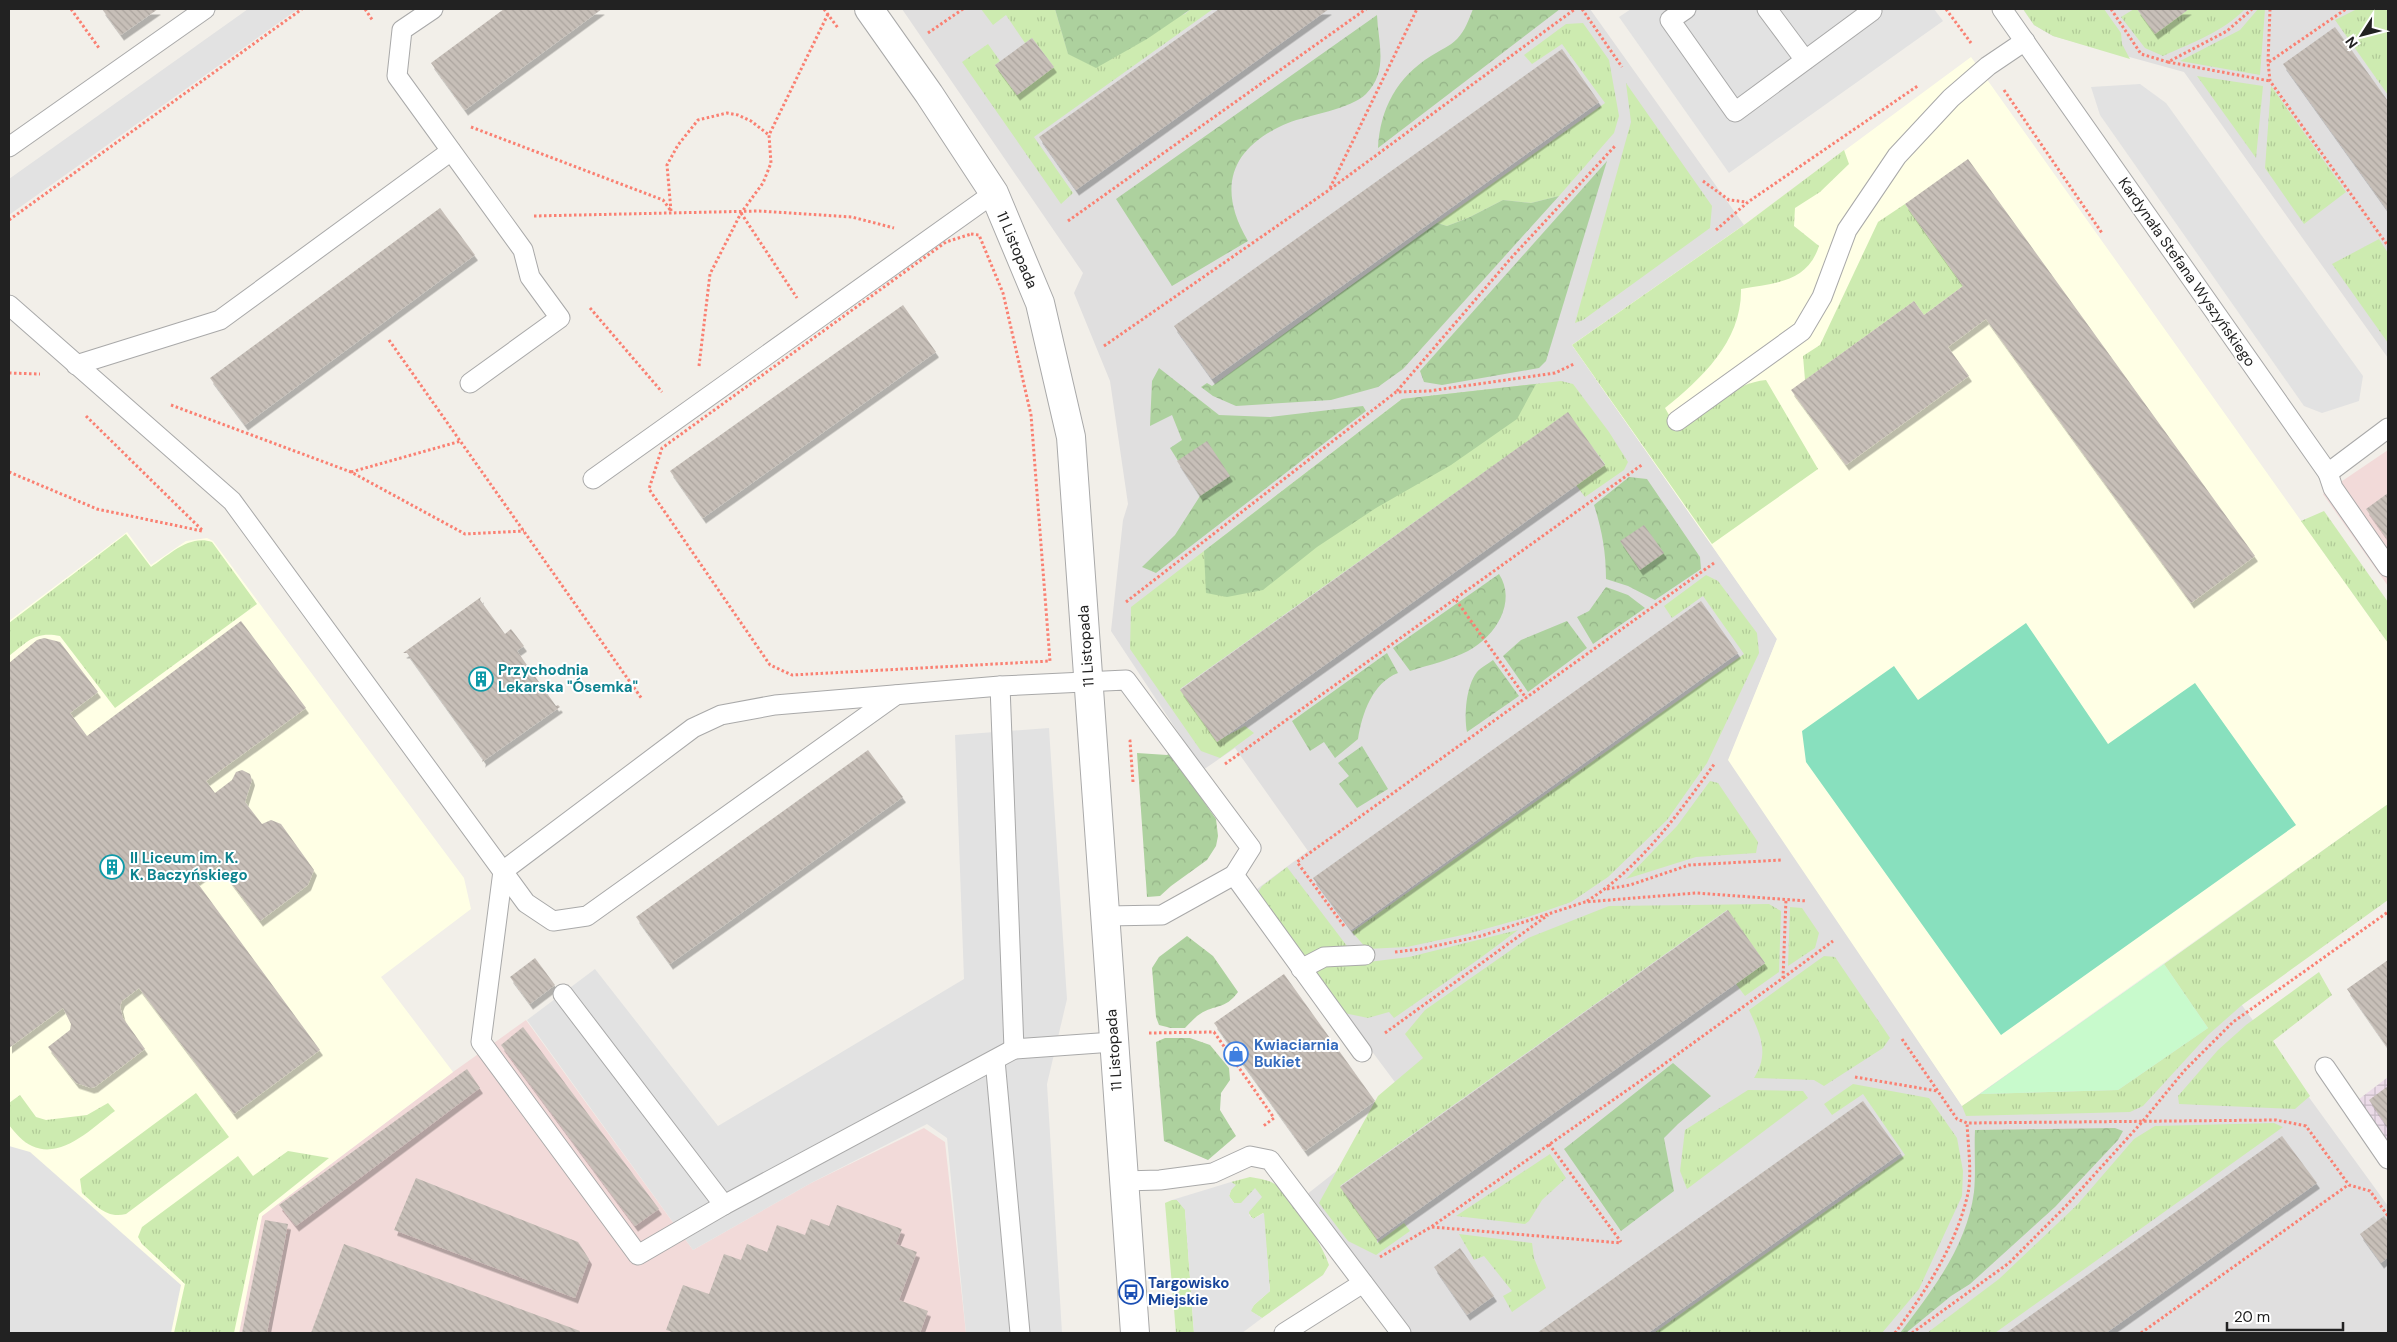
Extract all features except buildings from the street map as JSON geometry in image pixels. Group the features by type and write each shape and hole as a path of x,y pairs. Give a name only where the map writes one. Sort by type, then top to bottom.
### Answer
{"street":[{"name":"11 Listopada","path":"869,9 930,94 994,193 1040,303 1071,437 1107,916 1113,1042 1135,1333"}],"lane":[{"path":"9,148 205,9"},
{"path":"433,9 402,30 397,76 523,250 530,277 560,318 470,383"},
{"path":"1686,9 1670,20 1735,112 1872,11 1870,9"},
{"path":"1767,9 1805,60"},
{"name":"Kardynała Stefana Wyszyńskiego","path":"2002,9 2328,473 2333,488 2388,567"},
{"path":"1677,421 1802,331 1822,297 1847,230 1897,156 1951,98 1988,66 2025,41"},
{"path":"76,365 220,320 451,151"},
{"path":"593,479 994,193"},
{"path":"9,305 232,501 526,903 553,921 587,916 896,695"},
{"path":"2328,473 2388,428"},
{"path":"1107,916 1162,916 1234,875 1251,848 1174,741 1126,680 1000,686 774,705 714,718 693,728 503,871 481,1042 638,1255 724,1204 1014,1049 1113,1042"},
{"path":"1000,686 1014,1049"},
{"path":"1234,875 1362,1052"},
{"path":"1301,969 1324,957 1365,956"},
{"path":"563,994 724,1204"},
{"path":"996,1060 1020,1333"},
{"path":"2325,1068 2388,1159"},
{"path":"1123,1181 1160,1180 1213,1173 1250,1156 1270,1160 1401,1333"},
{"path":"1284,1333 1363,1283"}],"path":[{"path":"71,9 104,55"},
{"path":"9,220 302,9"},
{"path":"365,9 371,17"},
{"path":"824,9 840,30"},
{"path":"928,33 963,9"},
{"path":"1068,221 1366,9"},
{"path":"1329,190 1417,9"},
{"path":"1104,346 1329,190 1575,9"},
{"path":"1582,9 1622,67"},
{"path":"1946,9 1974,48"},
{"path":"2111,9 2141,54 2168,62 2270,81"},
{"path":"2168,62 2227,31 2252,9"},
{"path":"2270,9 2268,62 2270,81 2388,246"},
{"path":"2268,62 2346,9"},
{"path":"699,368 710,274 740,213 763,183 771,163 769,135 828,14"},
{"path":"672,212 667,165 678,145 698,120 727,113 738,115 751,121 769,135"},
{"path":"468,126 663,200 672,212"},
{"path":"1126,602 1396,392 1512,257 1615,146"},
{"path":"1703,181 1729,200 1748,202"},
{"path":"530,216 672,212 740,213 760,211 852,217 899,229"},
{"path":"740,213 800,303"},
{"path":"971,234 979,235 1003,293 1031,415 1050,661 792,675 770,665 649,489 662,448 946,242 971,234"},
{"path":"587,305 664,394"},
{"path":"389,340 642,699"},
{"path":"1396,392 1429,391 1555,373 1574,364"},
{"path":"9,373 43,374 36,367"},
{"path":"166,403 227,428 352,472 465,534 524,531"},
{"path":"10,474 97,509 203,531 85,415"},
{"path":"352,472 461,441"},
{"path":"1223,766 1456,600 1642,464"},
{"path":"1714,563 1297,862 1365,956 1421,949 1481,936 1586,902 1696,893 1807,901"},
{"path":"1456,600 1526,698"},
{"path":"1130,741 1174,741"},
{"path":"1586,902 1607,889 1675,818 1715,763"},
{"path":"1607,889 1630,885 1689,865 1782,860"},
{"path":"1783,978 1786,899"},
{"path":"1912,1333 2009,1263 2066,1206 2143,1121 2184,1071 2232,1022 2388,912"},
{"path":"1362,1052 1407,1016 1518,938 1550,913"},
{"path":"1376,1259 1431,1227 1833,941"},
{"path":"1149,1033 1214,1032 1274,1118 1262,1127 1268,1135"},
{"path":"1902,1040 1957,1119 1967,1124 2276,1120 2306,1126 2349,1185 2370,1191 2388,1216"},
{"path":"1855,1078 1938,1091"},
{"path":"1895,1333 1935,1271 1954,1236 1968,1192 1967,1124"},
{"path":"1431,1227 1621,1242 1549,1144"},
{"path":"2142,1333 2349,1185"}],"shaded area":[{"path":"248,9 298,9 9,215 9,179"},
{"path":"902,9 1590,9 1744,225 1572,345 1777,639 1730,757 1962,1106 2196,942 2388,1206 2388,1333 1391,1333 1306,1195 1415,1109 1253,892 1308,851 1235,748 1203,770 1111,631 1123,520 1128,504 1110,381 1074,293 1083,273"},
{"path":"1631,9 1934,9 1943,21 1729,173 1619,17"},
{"path":"2023,9 2388,9 2388,358 2184,72 2053,36 2034,25"},
{"path":"1971,57 2388,643 2388,804 1962,1106 1728,760 1777,639 1572,345 1744,225"},
{"path":"2140,84 2166,103 2363,376 2359,401 2322,413 2304,406 2100,115 2091,87"},
{"path":"2388,450 2388,586 2323,494"},
{"path":"127,532 151,565 186,541 207,538 213,541 464,878 471,909 381,977 453,1072 262,1216 239,1333 9,1333 9,621"},
{"path":"1049,728 1067,999 1047,1084 1062,1333 966,1333 947,1138 927,1124 811,1183 693,1250 527,1020 595,969 718,1126 964,979 955,735"},
{"path":"526,1020 693,1250 811,1183 924,1128 945,1142 966,1333 239,1333 262,1216 453,1072"},
{"path":"2388,1077 2388,1150 2354,1103"},
{"path":"9,1146 30,1152 181,1285 171,1333 9,1333"},
{"path":"1231,1182 1236,1185 1231,1190 1229,1196 1234,1203 1241,1203 1255,1188 1262,1197 1249,1212 1249,1215 1253,1219 1264,1213 1270,1291 1254,1305 1251,1311 1262,1318 1242,1333 1194,1333 1185,1210 1177,1200 1172,1200"}],"green space":[{"path":"981,9 1055,9 1068,53 1185,14 1191,9 1213,9 1034,137 1073,193 1061,204 962,62 988,44 1000,61 995,65 1017,95 1054,67 1032,38 1025,43 1006,15 993,25"},
{"path":"1055,9 1191,9 1147,39 1096,68 1068,54"},
{"path":"1473,9 1560,9 1378,148 1382,120 1392,95 1419,64 1451,44 1460,36"},
{"path":"2023,9 2104,9 2121,33 2122,44 2130,59 2053,36 2034,25"},
{"path":"2137,9 2155,33 2189,9 2245,9 2217,31 2163,56 2145,48 2121,17"},
{"path":"2258,9 2265,9 2260,75 2180,61 2240,30"},
{"path":"2357,9 2388,9 2388,95 2335,20"},
{"path":"1377,15 1380,66 1378,76 1373,85 1366,94 1350,104 1288,123 1253,144 1242,157 1235,171 1232,186 1233,203 1238,221 1248,241 1172,286 1116,199"},
{"path":"1583,23 1609,60 1619,116 1614,133 1559,196 1531,203 1503,200 1468,218 1447,226 1437,223 1605,103 1562,44 1532,64 1524,55 1566,24"},
{"path":"2197,76 2263,86 2256,158"},
{"path":"1626,83 1712,206 1710,228 1583,320 1575,323 1631,122"},
{"path":"2271,86 2346,192 2304,224 2265,168"},
{"path":"1844,150 1849,164 1820,192 1795,208 1794,226 1819,246 1814,258 1798,274 1788,279 1777,283 1741,289 1740,308 1727,342 1706,371 1665,408 1677,429 1719,398 1742,386 1766,380 1818,469 1712,544 1572,345 1744,225"},
{"path":"1607,161 1546,361 1539,368 1442,385 1424,382 1420,371"},
{"path":"1559,196 1403,369 1378,387 1331,400 1236,406 1213,396 1201,387 1207,383 1212,386 1437,223 1447,226 1468,218 1503,200 1531,203"},
{"path":"1905,204 1963,286 1924,315 1914,301 1805,380 1803,356 1820,345 1878,222"},
{"path":"2379,239 2388,253 2388,343 2332,264"},
{"path":"1159,368 1219,415 1270,417 1363,406 1366,411 1156,573 1142,567 1175,535 1200,496 1170,448 1182,440 1172,415 1150,426 1152,381"},
{"path":"1561,381 1573,384 1609,432 1628,462 1624,470 1585,497 1576,485 1605,464 1567,413 1180,689 1217,741 1245,726 1254,733 1220,758 1201,751 1130,649 1131,607 1402,399"},
{"path":"1536,384 1517,419 1451,465 1376,508 1317,547 1263,590 1227,597 1206,593 1204,551 1402,399"},
{"path":"1629,477 1647,479 1700,557 1701,569 1655,600 1628,586 1606,579 1603,541 1594,505"},
{"path":"2324,511 2388,602 2388,643 2301,521"},
{"path":"126,534 151,567 187,543 203,540 212,542 257,604 115,708 60,636 38,636 26,642 9,656 9,623"},
{"path":"1499,574 1506,596 1504,607 1501,617 1487,637 1468,651 1410,671 1393,648"},
{"path":"1706,575 1718,581 1757,633 1759,653 1707,763 1667,820 1608,877 1571,902 1531,916 1467,934 1407,947 1367,949 1352,932 1744,654 1703,596 1672,618 1664,606"},
{"path":"1606,587 1628,595 1645,608 1593,644 1577,617 1589,611"},
{"path":"1567,621 1587,648 1528,692 1503,656 1521,640"},
{"path":"2026,623 2108,744 2195,683 2296,825 2001,1035 1806,762 1802,731 1894,666 1918,700"},
{"path":"1387,653 1398,673 1381,684 1370,700 1362,720 1358,739 1335,758 1324,742 1310,751 1292,721"},
{"path":"1493,660 1519,696 1467,732 1466,709 1470,685 1478,671"},
{"path":"1362,746 1388,789 1357,808 1339,784 1349,776 1338,763"},
{"path":"1137,753 1167,755 1170,753 1216,819 1218,836 1216,846 1207,860 1160,896 1147,897"},
{"path":"1710,781 1718,783 1758,842 1756,853 1696,857 1626,879 1677,826"},
{"path":"2388,804 2388,900 2242,1005 2208,1035 2143,1106 2130,1112 1966,1116 1962,1106 1980,1094 2118,1090 2208,1028 2164,964"},
{"path":"1287,867 1350,950 1305,962 1267,910 1258,892 1262,886"},
{"path":"1769,904 1781,911 1779,972 1745,996 1736,984 1765,963 1727,910 1340,1186 1377,1239 1377,1243 1404,1223 1410,1231 1376,1255 1348,1241 1319,1203 1378,1096 1423,1058 1405,1034 1425,1010 1528,938 1609,906"},
{"path":"1790,907 1802,908 1819,933 1815,948 1788,966"},
{"path":"1518,930 1394,1018 1389,1012 1368,1018 1344,1013 1311,969 1409,957"},
{"path":"1187,936 1213,956 1238,992 1229,1002 1198,1015 1185,1028 1171,1028 1159,1025 1156,1017 1152,968 1159,957"},
{"path":"1824,956 1835,957 1890,1038 1883,1048 1824,1086 1814,1080 1754,1078 1762,1060 1762,1044 1749,1010"},
{"path":"2164,964 2208,1028 2118,1090 1980,1094"},
{"path":"2319,972 2332,995 2273,1041 2310,1096 2295,1109 2179,1104 2178,1096 2218,1050 2246,1025"},
{"path":"1165,1038 1190,1038 1210,1045 1229,1068 1230,1080 1221,1093 1220,1110 1236,1136 1208,1160 1164,1141 1156,1042"},
{"path":"1673,1063 1711,1096 1664,1138 1674,1191 1621,1231 1564,1149"},
{"path":"1853,1084 1929,1098 1957,1138 1963,1171 1962,1196 1919,1289 1882,1333 1654,1333 1905,1155 1863,1094 1832,1115 1824,1104"},
{"path":"1748,1090 1803,1091 1808,1098 1687,1189 1680,1171 1685,1130"},
{"path":"196,1093 229,1137 126,1214 113,1215 107,1213 82,1193 80,1179"},
{"path":"20,1095 36,1117 46,1120 87,1115 108,1103 115,1111 77,1140 55,1149 43,1149 25,1142 9,1125 9,1103"},
{"path":"2274,1123 2283,1127 1995,1333 1927,1333 1999,1279 2077,1205 2134,1139 2155,1126"},
{"path":"2115,1128 2123,1131 2118,1140 2055,1207 1970,1284 1951,1296 1906,1333 1900,1333 1936,1284 1964,1231 1974,1192 1975,1130"},
{"path":"288,1151 329,1158 259,1214 234,1333 174,1333 185,1284 142,1244 138,1237 142,1227 238,1156 253,1176"},
{"path":"1550,1154 1566,1178 1542,1200 1529,1221 1525,1224 1456,1216"},
{"path":"1250,1177 1270,1182 1283,1191 1306,1222 1326,1256 1329,1265 1323,1275 1262,1318 1250,1311 1270,1291 1263,1213 1253,1219 1241,1203 1234,1203 1229,1196 1235,1185 1231,1182"},
{"path":"1177,1200 1185,1209 1194,1333 1176,1333 1165,1203"},
{"path":"1459,1234 1532,1243 1534,1258 1546,1288 1512,1312 1503,1296 1512,1291 1484,1256 1474,1260"}],"place":[{"name":"Przychodnia Lekarska \"Ósemka\"","path":"481,679"},
{"name":"II Liceum im. K. K. Baczyńskiego","path":"112,867"},
{"name":"Kwiaciarnia Bukiet","path":"1236,1054"},
{"name":"Targowisko Miejskie","path":"1131,1292"}]}
